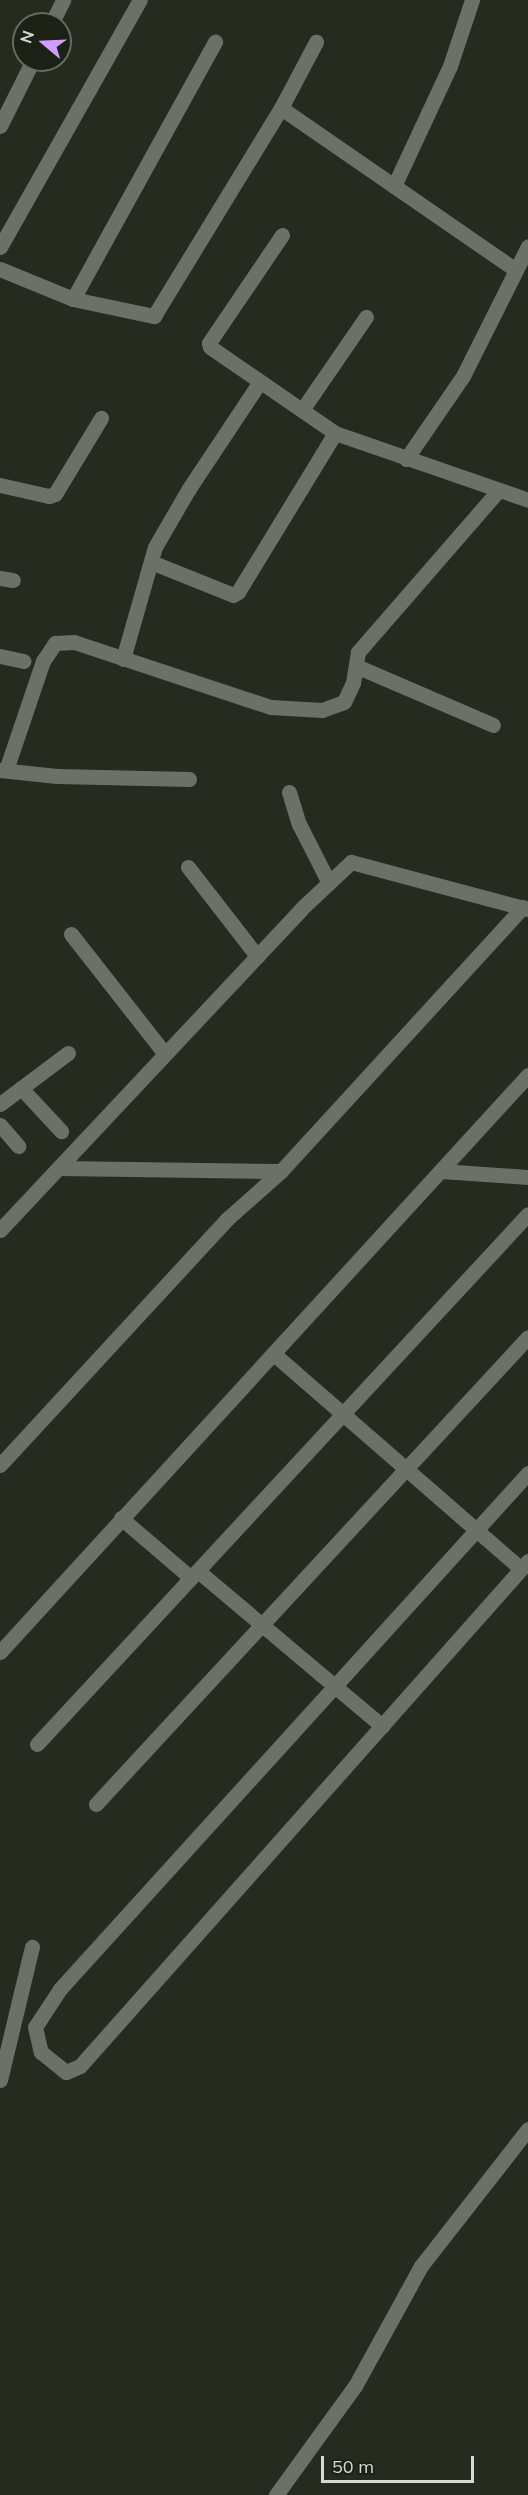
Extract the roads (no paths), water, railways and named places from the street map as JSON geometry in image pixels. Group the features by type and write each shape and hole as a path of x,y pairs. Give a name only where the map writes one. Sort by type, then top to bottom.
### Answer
{"street":[{"path":"0,247 140,0"},
{"path":"394,186 450,66 472,0"},
{"path":"73,299 215,42"},
{"path":"0,269 73,299 154,316 281,108 316,42"},
{"path":"0,126 27,72"},
{"path":"281,108 516,270"},
{"path":"282,235 209,343 259,382 335,433 528,500"},
{"path":"406,459 463,376 528,246"},
{"path":"302,410 366,317"},
{"path":"123,659 151,562 188,490 259,382"},
{"path":"0,485 49,496 55,494 101,418"},
{"path":"151,562 233,595 238,592 335,433"},
{"path":"189,780 57,776 3,770 43,661 55,643 74,642 271,707 322,710 344,702 356,666 358,652 499,490"},
{"path":"0,656 23,661"},
{"path":"356,666 493,725"},
{"path":"289,792 299,824 327,881"},
{"path":"0,1230 327,881 351,861 526,908 281,1171 226,1219 0,1465"},
{"path":"188,867 257,957"},
{"path":"71,934 165,1054"},
{"path":"0,1104 68,1053"},
{"path":"0,1652 121,1518 275,1355 528,1075"},
{"path":"21,1088 61,1131"},
{"path":"0,1125 18,1146"},
{"path":"59,1168 281,1171"},
{"path":"441,1171 528,1177"},
{"path":"37,1744 528,1214"},
{"path":"96,1804 528,1336"},
{"path":"275,1355 477,1530 524,1565 80,2066 66,2072 41,2052 35,2027 60,1989 477,1530 528,1473"},
{"path":"121,1518 262,1624 382,1726"},
{"path":"0,2080 32,1947"},
{"path":"276,2495 355,2386 421,2266 528,2129"}]}
